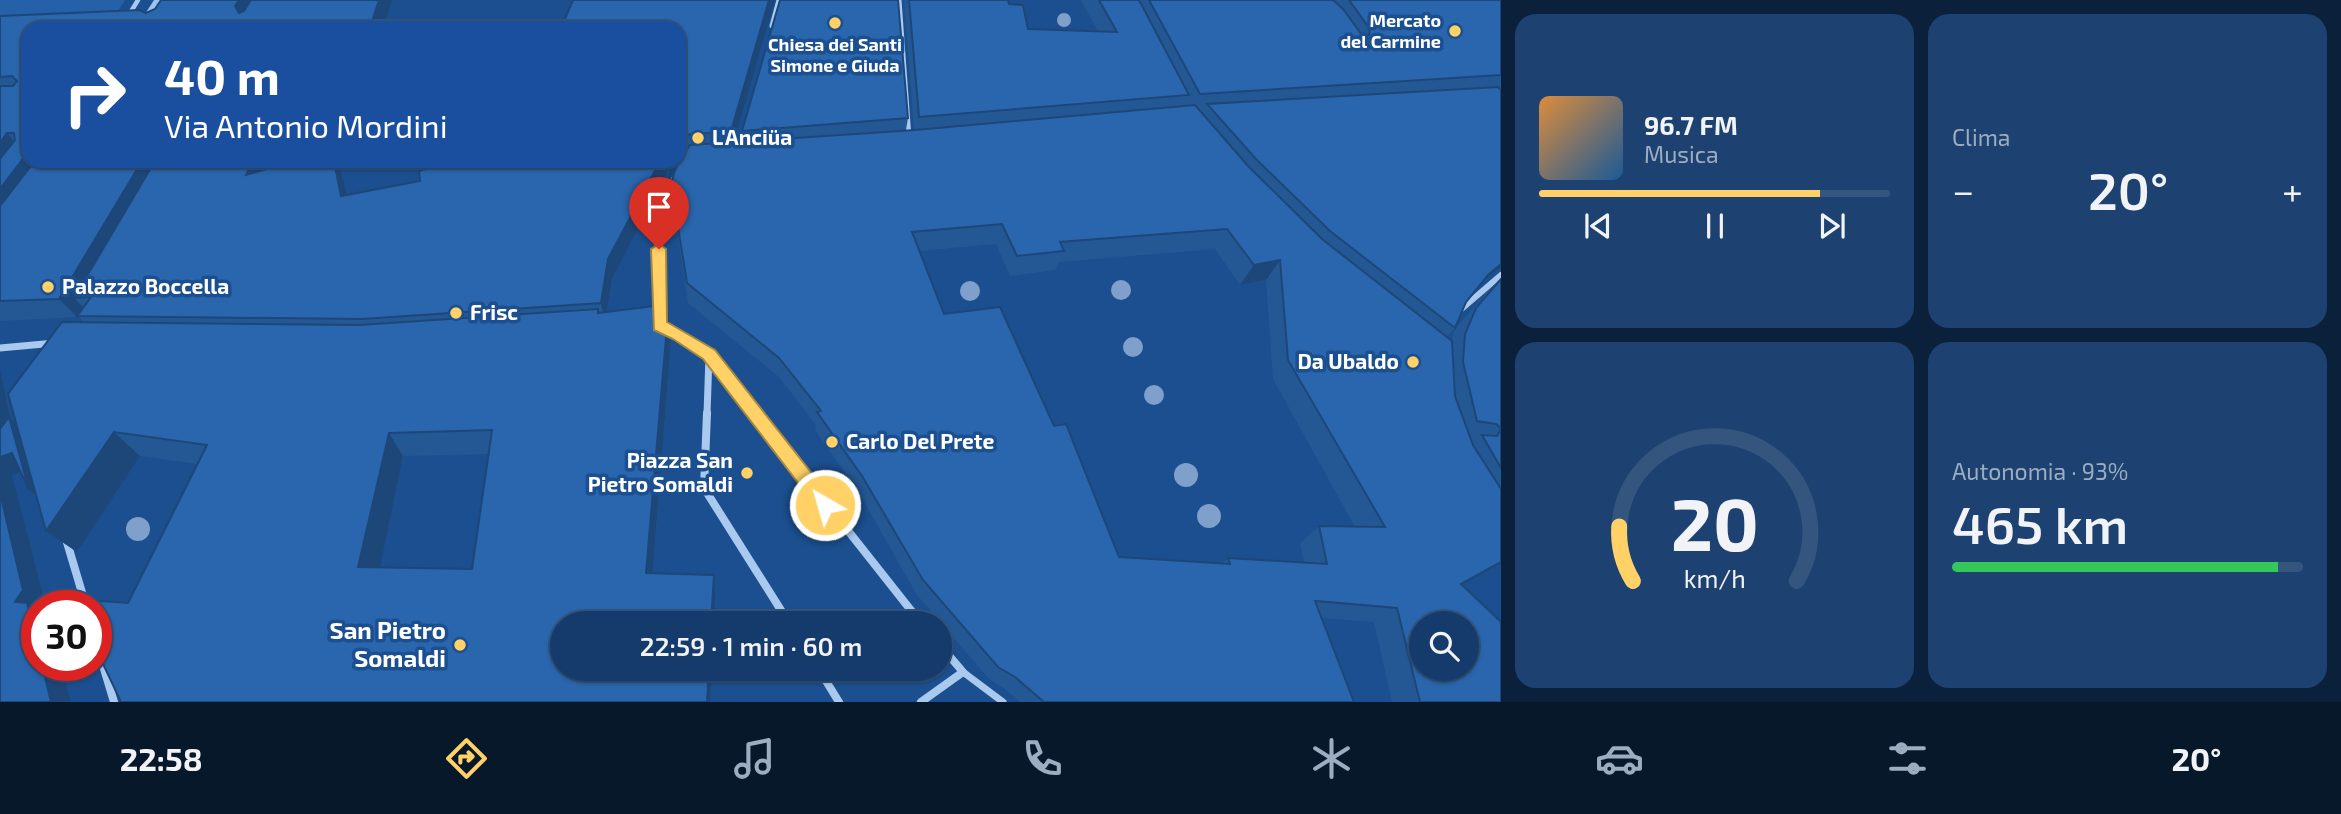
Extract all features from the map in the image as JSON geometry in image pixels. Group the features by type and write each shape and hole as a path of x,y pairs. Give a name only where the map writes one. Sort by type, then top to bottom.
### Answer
{"street":[{"path":"125,21 138,0"},
{"path":"769,39 779,0"},
{"path":"899,0 909,145"},
{"path":"681,168 674,177 659,223 659,326 679,334 709,355 912,611"},
{"path":"1454,316 1501,275"},
{"path":"0,348 60,342"},
{"path":"709,355 704,488 781,611"},
{"path":"63,527 81,590"},
{"path":"952,660 963,673 1003,702"},
{"path":"921,702 963,673"},
{"path":"108,681 114,702"},
{"path":"826,681 839,702"}],"shaded area":[{"path":"0,0 125,0 112,21 21,21 21,27 0,28"}],"building":[{"path":"161,0 239,0 235,6 239,13 244,11 251,0 379,0 372,21 21,21 21,161 0,189 0,159 15,140 14,133 7,133 0,143 0,86 13,86 17,81 12,76 0,77 0,16 139,10 146,13 155,9"},
{"path":"573,0 769,0 731,131 686,135 686,21 564,21"},
{"path":"780,0 898,0 908,118 742,131"},
{"path":"909,0 1008,0 1009,4 1023,5 1028,29 1117,32 1099,0 1139,0 1189,95 919,117"},
{"path":"1149,0 1333,0 1362,35 1369,35 1370,29 1349,0 1501,0 1501,75 1200,94"},
{"path":"1498,87 1501,90 1501,264 1488,275 1466,302 1455,328 1330,231 1255,158 1207,104"},
{"path":"1195,105 1249,167 1322,239 1452,341 1455,396 1473,445 1501,489 1501,562 1461,584 1501,622 1501,702 1420,702 1415,681 1479,681 1479,611 1409,611 1409,657 1397,608 1315,601 1354,702 1044,702 1015,677 998,667 923,580 862,476 817,412 821,411 779,358 687,283 671,183 676,168 686,168 686,151 690,145 915,130","holes":["1002,224 1017,256 1064,251 1060,242 1227,229 1254,265 1280,260 1288,360 1385,527 1319,526 1327,564 1228,558 1230,564 1119,557 1066,424 1054,426 1000,307 944,314 912,232"]},
{"path":"30,168 138,168 59,299 0,301 0,206"},
{"path":"151,168 250,168 246,175 270,168 335,168 341,196 420,181 419,171 430,168 656,168 608,259 601,303 362,319 77,316 91,297 74,298"},
{"path":"1501,279 1501,428 1496,424 1477,421 1463,362 1465,334 1476,308"},
{"path":"654,306 668,314 646,573 714,575 712,611 550,611 550,681 708,681 707,702 121,702 111,681 112,602 128,603 207,445 114,432 46,531 8,394 62,322 359,325 598,309 598,313","holes":["492,430 472,569 358,567 389,433"]},
{"path":"9,417 29,490 12,453 0,457 0,429"},
{"path":"1501,429 1501,468 1482,435 1497,436"},
{"path":"0,493 23,590 15,602 21,602 21,681 46,681 51,702 0,702"}],"waterway":[{"path":"146,21 159,0"}],"place":[{"name":"Chiesa dei Santi Simone e Giuda","path":"835,23"},
{"name":"Mercato del Carmine","path":"1455,31"},
{"name":"L'Anciüa","path":"698,138"},
{"name":"Palazzo Boccella","path":"48,287"},
{"name":"Frisc","path":"456,313"},
{"name":"Da Ubaldo","path":"1413,362"},
{"name":"Carlo Del Prete","path":"832,442"},
{"name":"Piazza San Pietro Somaldi","path":"747,473"},
{"name":"San Pietro Somaldi","path":"460,645"}],"route":[{"path":"659,249 659,326 679,334 709,355 825,505"}]}
